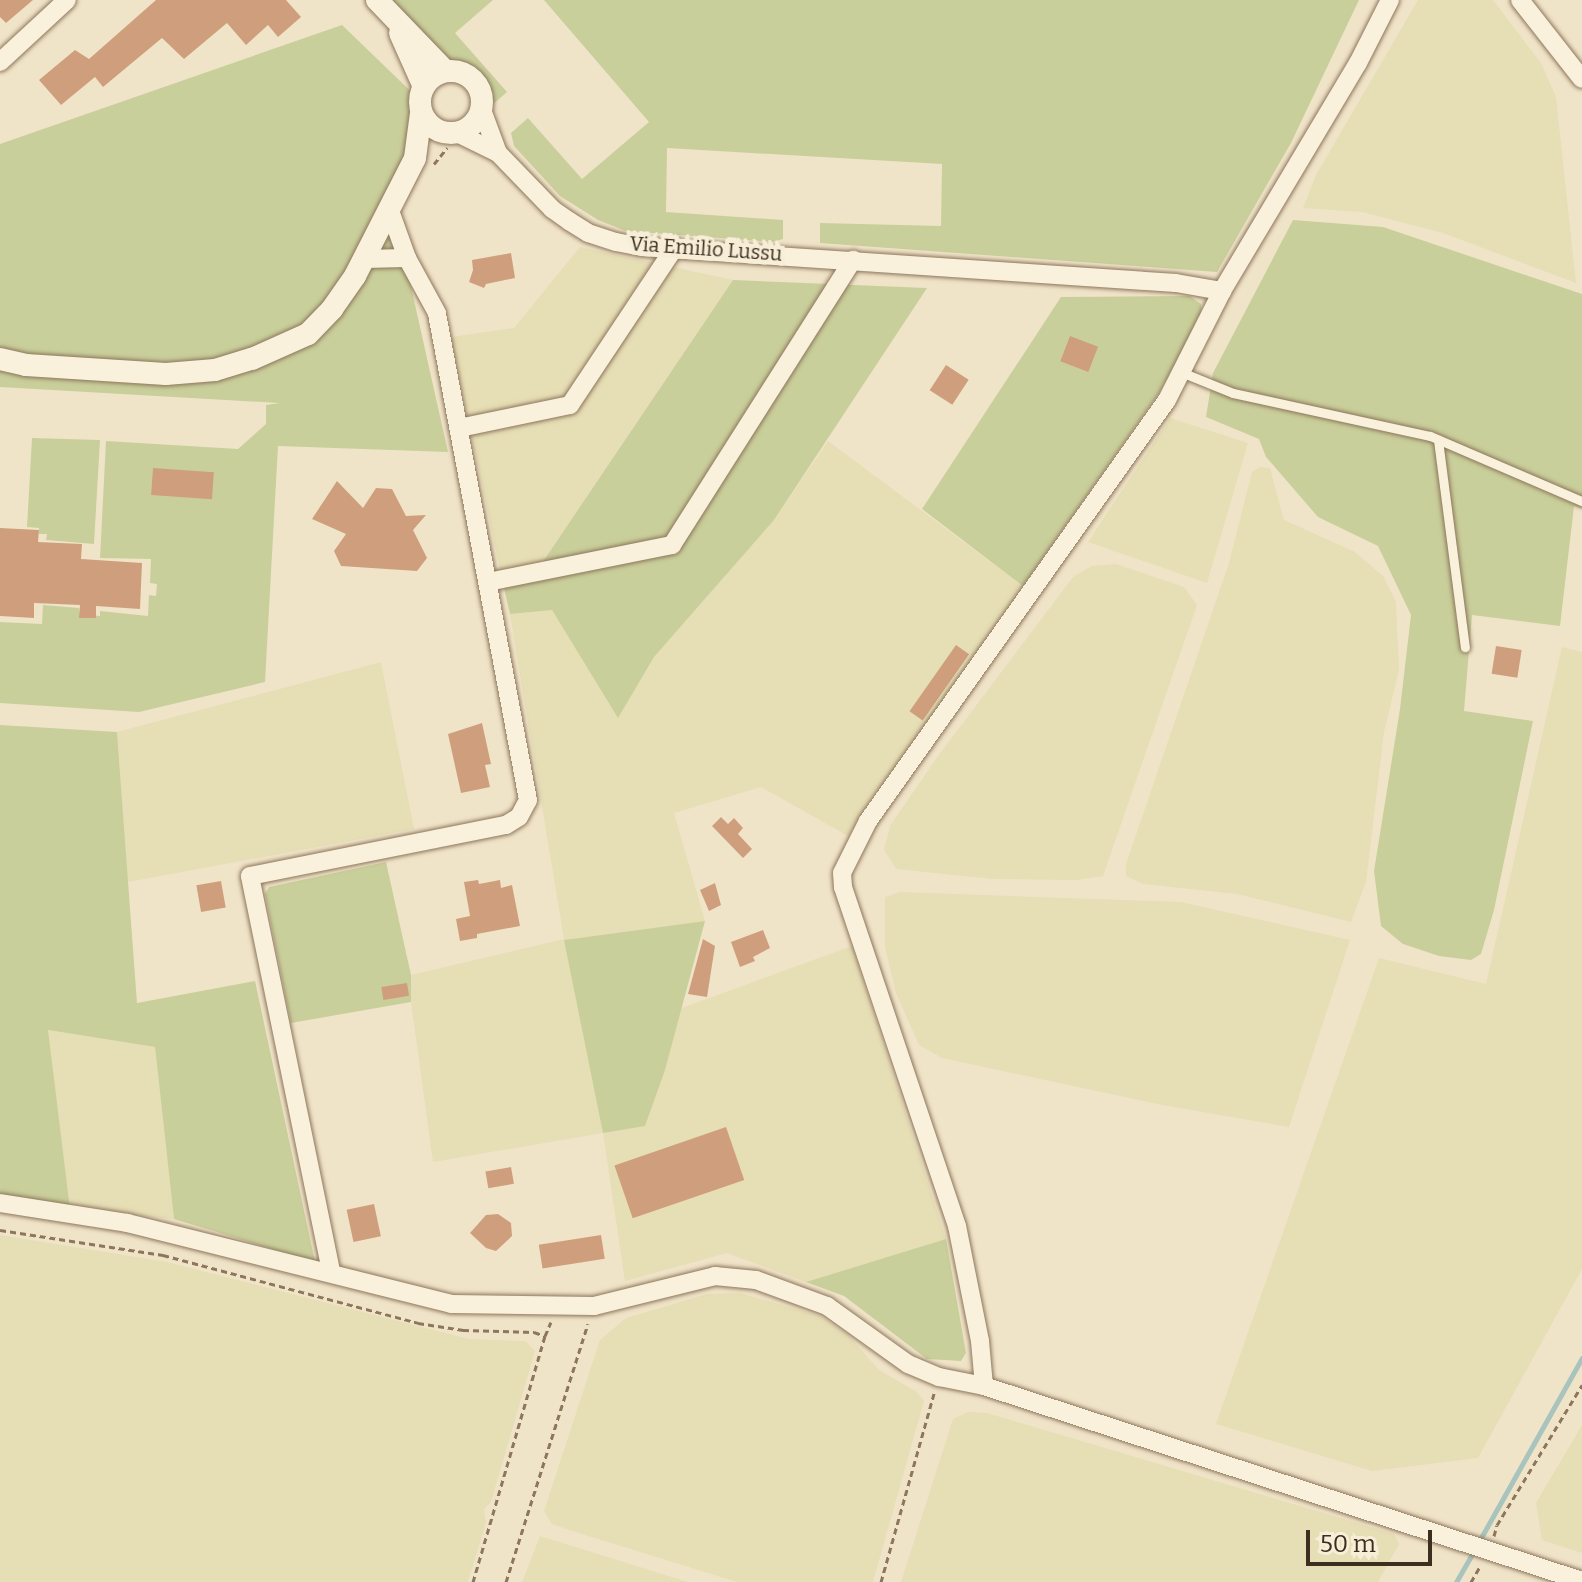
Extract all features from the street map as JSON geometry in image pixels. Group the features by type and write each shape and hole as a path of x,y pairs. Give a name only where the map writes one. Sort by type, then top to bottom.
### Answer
{"street":[{"path":"0,62 67,0"},
{"path":"0,359 26,365 166,374 215,370 252,359 308,334 332,309 363,259 389,208 422,165 473,125 482,110 481,92 470,77 445,71 377,0"},
{"path":"984,1386 980,1341 957,1226 843,887 842,873 868,821 1167,400 1222,291 1358,63 1390,0"},
{"path":"1520,0 1582,79"},
{"path":"395,21 424,87 422,165"},
{"path":"424,87 445,71"},
{"name":"Via Emilio Lussu","path":"482,110 498,153 552,209 588,233 642,247 1176,283 1222,291"},
{"path":"421,113 432,127 455,137"},
{"name":"Via Emilio Lussu","path":"455,137 498,153"},
{"path":"331,1271 250,876 506,825 519,817 528,800 437,313 407,258 389,208"},
{"path":"459,428 570,405 675,247"},
{"path":"363,259 407,258"},
{"path":"488,582 672,545 853,260"},
{"path":"0,369 26,365"},
{"path":"0,1203 127,1223 331,1271 451,1304 594,1306 697,1279 737,1276 827,1306 908,1364 939,1377 984,1386 1582,1581"}],"lane":[{"path":"1181,372 1233,393 1438,440 1582,501"},
{"path":"1438,440 1465,647"}],"path":[{"path":"422,165 448,147 455,137"},
{"path":"0,1230 163,1255 418,1323 463,1330 534,1332 545,1336"},
{"path":"473,1582 545,1336 558,1305"},
{"path":"506,1582 594,1306"},
{"path":"881,1582 939,1377"},
{"path":"1490,1549 1497,1525 1582,1385"}],"shaded area":[{"path":"1418,0 1493,0 1541,63 1556,97 1576,283 1443,233 1362,212 1303,208 1316,175"},
{"path":"580,247 733,280 538,569 501,575 451,337 514,328"},
{"path":"1170,418 1248,443 1207,583 1088,542"},
{"path":"828,441 1023,586 978,660 871,799 848,836 761,787 674,813 705,921 564,940 665,1070 679,1009 852,946 946,1239 806,1282 727,1253 625,1281 603,1133 433,1162 411,1002 411,975 564,939 510,614 552,610 618,717 654,657 774,520"},
{"path":"1260,467 1270,468 1284,520 1355,552 1383,576 1396,602 1399,670 1384,732 1366,882 1351,922 1237,894 1143,884 1126,876 1126,864 1229,563 1252,472"},
{"path":"1116,564 1184,587 1197,605 1103,876 1077,880 992,879 896,869 884,850 890,826 938,756 1073,577 1092,566"},
{"path":"1562,647 1582,652 1582,1269 1478,1458 1372,1471 1216,1424 1379,958 1486,984"},
{"path":"381,662 414,829 128,882 117,732"},
{"path":"900,892 1181,902 1350,940 1289,1127 1162,1105 942,1058 919,1045 896,993 885,947 885,897"},
{"path":"47,1030 155,1047 174,1219 70,1209"},
{"path":"0,1235 167,1262 469,1339 525,1341 535,1351 491,1502 484,1509 486,1523 468,1582 0,1582"},
{"path":"740,1293 820,1316 848,1335 879,1370 917,1392 924,1401 873,1582 737,1582 552,1524 544,1511 600,1340 626,1318 707,1294"},
{"path":"968,1412 987,1413 1394,1534 1399,1544 1378,1582 901,1582 953,1419"},
{"path":"1582,1425 1582,1553 1542,1540 1536,1503"},
{"path":"540,1536 688,1582 522,1582"}],"green space":[{"path":"392,0 493,0 455,33 507,92 491,106 479,105"},
{"path":"544,0 1359,0 1291,143 1217,272 820,243 820,223 941,226 942,164 667,148 666,212 783,220 783,239 773,242 626,231 598,220 560,196 514,146 511,133 528,118 582,179 649,122"},
{"path":"342,25 425,105 397,224 448,452 278,446 265,682 139,712 0,703 0,622 42,624 43,605 79,608 80,614 100,616 100,611 148,616 149,595 156,596 157,584 150,583 151,559 100,558 106,441 238,449 266,424 266,405 280,403 0,387 0,144"},
{"path":"1293,220 1383,227 1582,294 1582,509 1574,506 1560,626 1472,615 1464,711 1533,721 1494,910 1481,954 1471,960 1439,956 1403,944 1381,926 1374,871 1400,709 1411,615 1378,546 1318,517 1266,457 1259,439 1206,417 1213,373"},
{"path":"733,280 927,288 774,520 654,657 618,718 552,610 510,614 501,575 538,569"},
{"path":"1190,296 1201,304 1202,315 1159,393 1023,586 922,509 1061,297"},
{"path":"32,438 100,440 94,544 46,540 47,534 39,534 39,528 27,527"},
{"path":"0,725 117,732 137,1003 255,981 315,1262 174,1219 155,1047 48,1030 70,1209 0,1196"},
{"path":"386,862 411,975 411,1002 291,1023 265,894 269,887"},
{"path":"705,921 665,1070 645,1126 603,1133 564,940"},
{"path":"946,1239 966,1353 961,1361 927,1359 844,1296 806,1282"}],"building":[{"path":"0,0 33,0 6,23 0,17"},
{"path":"156,0 286,0 301,17 278,37 268,25 246,45 227,23 184,59 162,38 103,87 95,77 61,105 39,80 75,50 89,59"},
{"path":"511,253 515,278 486,284 484,288 469,282 472,260"},
{"path":"1070,336 1098,347 1088,372 1060,361"},
{"path":"946,365 969,380 952,405 930,390"},
{"path":"153,468 214,472 212,499 151,495"},
{"path":"337,481 363,508 376,488 392,489 406,516 426,515 413,530 427,558 417,571 341,566 334,551 346,534 312,519"},
{"path":"0,528 39,530 38,542 82,544 81,559 142,563 140,609 96,606 96,618 79,618 80,605 34,603 34,618 0,616"},
{"path":"956,645 969,654 923,721 910,711"},
{"path":"1496,646 1522,650 1517,678 1492,674"},
{"path":"482,723 491,764 485,765 490,787 461,793 448,734"},
{"path":"721,817 728,824 734,818 743,828 738,834 752,849 743,858 712,826"},
{"path":"478,880 479,884 500,880 501,888 512,885 520,926 477,934 477,938 460,941 456,919 470,916 464,882"},
{"path":"221,881 226,908 201,912 196,885"},
{"path":"715,883 721,905 709,911 700,890"},
{"path":"763,930 770,948 753,957 755,961 740,967 731,942"},
{"path":"703,939 715,946 707,997 688,994"},
{"path":"407,983 409,996 383,1000 381,987"},
{"path":"726,1127 744,1180 633,1218 614,1165"},
{"path":"511,1167 514,1184 488,1188 485,1172"},
{"path":"374,1204 381,1236 353,1242 347,1210"},
{"path":"498,1214 511,1223 512,1236 496,1251 486,1248 470,1233 486,1215"},
{"path":"601,1235 605,1259 543,1269 539,1245"}],"waterway":[{"path":"1478,1543 1582,1358"},
{"path":"1456,1582 1473,1552"}]}
